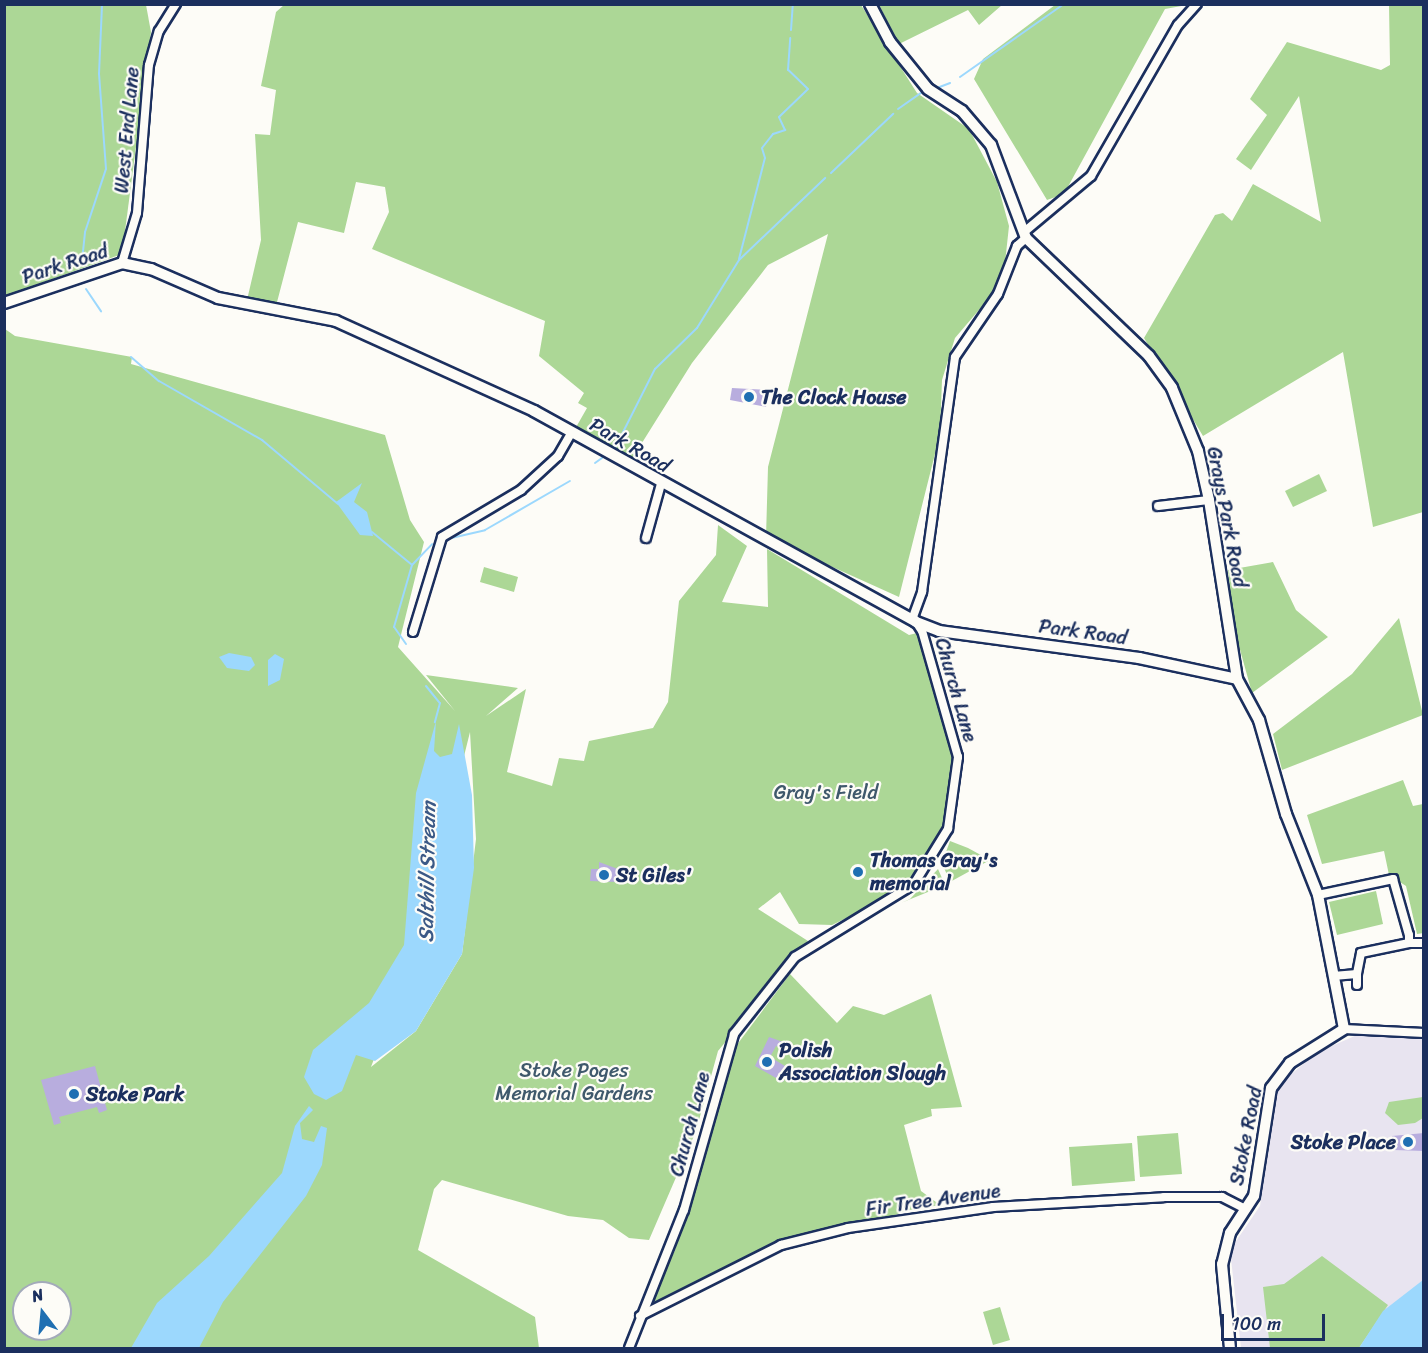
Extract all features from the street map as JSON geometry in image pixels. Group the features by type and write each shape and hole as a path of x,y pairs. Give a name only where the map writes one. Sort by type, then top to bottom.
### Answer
{"main road":[{"name":"Grays Park Road","path":"870,4 890,42 928,89 962,111 992,145 1025,235 1149,356 1172,388 1198,451 1209,500 1238,679 1259,720 1286,814 1318,895 1336,976 1344,1029"},
{"name":"Park Road","path":"4,303 122,263 151,269 218,298 336,321 371,334 572,432 661,484 916,622 939,631 1139,658 1238,679"},
{"name":"Stoke Road","path":"1230,1348 1222,1264 1230,1233 1254,1196 1271,1088 1278,1074 1344,1029"}],"street":[{"name":"West End Lane","path":"122,263 137,213 149,65 159,31 176,4"},
{"name":"Church Lane","path":"628,1348 684,1209 734,1034 795,957 914,884 948,829 958,757 916,622 955,357 998,294 1017,246 1025,235 1091,176 1178,25 1197,4"},
{"path":"413,633 442,537 521,490 558,456 572,432"},
{"path":"646,538 661,484"},
{"path":"1158,506 1209,500"},
{"path":"1318,895 1393,879 1410,943"},
{"path":"1357,985 1361,953 1410,943 1424,944"},
{"path":"1336,976 1357,974"},
{"path":"1344,1029 1424,1033"},
{"name":"Fir Tree Avenue","path":"640,1316 781,1245 848,1228 993,1207 1164,1197 1222,1197 1246,1209"}],"shaded area":[{"path":"1357,1035 1423,1038 1423,1348 1241,1348 1230,1250 1260,1206 1278,1085 1318,1052"}],"green space":[{"path":"5,5 146,5 151,32 122,254 5,296"},
{"path":"284,5 861,5 917,93 969,129 997,182 1009,226 1005,263 990,297 955,338 942,380 940,434 899,597 766,537 768,467 828,234 768,265 692,363 630,462 575,429 587,408 578,403 584,393 539,356 545,321 372,249 389,212 385,187 356,182 344,233 298,222 276,306 247,300 261,240 255,134 270,135 276,90 261,86 276,12"},
{"path":"879,5 1002,5 979,25 968,10 899,44"},
{"path":"1055,5 1187,5 1165,9 1064,194 1047,200 974,79 983,59"},
{"path":"1389,5 1423,5 1423,512 1373,527 1343,352 1203,436 1144,338 1215,215 1223,213 1232,221 1253,184 1321,222 1299,96 1251,170 1236,159 1267,115 1250,99 1287,42 1381,70 1390,65"},
{"path":"5,329 15,336 132,357 131,364 385,435 410,520 424,542 398,647 455,711 426,675 518,688 486,716 526,689 507,772 552,786 559,758 584,761 589,741 653,728 668,702 679,601 716,555 718,525 747,546 722,602 768,607 767,549 909,635 921,632 953,755 945,827 929,862 896,894 832,925 799,924 780,892 758,909 808,941 718,1051 696,1131 649,1240 629,1238 603,1220 568,1216 442,1180 434,1189 418,1250 535,1317 539,1348 5,1348","holes":["470,732 476,839 462,954 416,1031 371,1067 419,938"]},
{"path":"1319,474 1327,491 1293,507 1285,491"},
{"path":"1273,562 1296,610 1328,637 1252,693 1234,628 1228,570"},
{"path":"484,567 518,577 514,592 480,582"},
{"path":"1399,618 1423,715 1282,770 1273,734 1352,674"},
{"path":"1403,780 1413,806 1423,804 1424,933 1417,934 1406,886 1389,875 1384,851 1322,864 1307,815"},
{"path":"950,841 990,860 950,882 942,863"},
{"path":"938,869 945,885 901,903 910,899"},
{"path":"1376,891 1383,924 1337,935 1329,902"},
{"path":"790,974 837,1023 853,1006 884,1015 931,994 962,1107 931,1109 932,1116 904,1125 921,1191 940,1205 904,1211 873,1225 786,1239 658,1304 652,1301 675,1250 736,1046"},
{"path":"1423,1097 1423,1118 1415,1123 1398,1125 1385,1113 1389,1102"},
{"path":"1178,1133 1182,1174 1140,1177 1137,1136"},
{"path":"1132,1143 1135,1181 1072,1186 1069,1147"},
{"path":"1322,1256 1388,1305 1359,1348 1270,1348 1263,1287 1284,1284"},
{"path":"1000,1307 1010,1340 993,1345 983,1312"}],"water":[{"path":"362,483 354,502 367,512 373,536 360,535 336,502"},
{"path":"229,653 251,657 255,665 249,671 227,668 219,657"},
{"path":"275,654 284,659 280,680 268,686 268,660"},
{"path":"436,721 434,751 440,757 452,754 459,724 472,795 474,868 462,954 416,1031 375,1061 356,1055 342,1091 326,1100 314,1094 304,1077 313,1050 369,1003 404,945 416,793"},
{"path":"309,1106 313,1110 300,1123 302,1139 314,1142 321,1126 327,1128 322,1165 306,1196 223,1302 199,1348 131,1348 157,1303 209,1256 282,1173 295,1126"},
{"path":"1423,1280 1423,1348 1359,1348 1383,1311"}],"building":[{"name":"The Clock House","path":"732,388 769,390 766,407 730,400"},
{"name":"St Giles'","path":"599,862 618,869 617,882 590,881 591,869 599,869"},
{"name":"Polish Association Slough","path":"769,1037 786,1043 783,1049 776,1046 770,1057 790,1069 783,1082 755,1066"},
{"name":"Stoke Park","path":"95,1066 107,1110 99,1113 97,1107 59,1117 61,1123 54,1125 41,1080"},
{"name":"Stoke Place","path":"1424,1133 1424,1151 1394,1150 1392,1136"}],"waterway":[{"path":"82,261 85,232 106,169 99,74 102,4"},
{"path":"791,30 793,4"},
{"name":"Salthill Stream","path":"960,77 1064,4"},
{"path":"739,259 765,158 762,148 773,134 785,130 779,117 808,89 788,70 790,38"},
{"name":"Salthill Stream","path":"937,88 950,83"},
{"name":"Salthill Stream","path":"898,109 922,92"},
{"name":"Salthill Stream","path":"831,173 893,114"},
{"name":"Salthill Stream","path":"614,450 655,369 697,328 739,260 825,178"},
{"path":"86,289 101,311"},
{"path":"131,357 159,381 262,440 338,504"},
{"name":"Salthill Stream","path":"595,463 602,458"},
{"name":"Salthill Stream","path":"447,539 485,530 570,481"},
{"path":"372,532 412,565"},
{"name":"Salthill Stream","path":"406,644 394,627 412,565 432,544"},
{"name":"Salthill Stream","path":"426,686 440,703 435,722"}],"place":[{"name":"The Clock House","path":"749,397"},
{"name":"Thomas Gray's memorial","path":"858,872"},
{"name":"St Giles'","path":"604,875"},
{"name":"Polish Association Slough","path":"767,1062"},
{"name":"Stoke Park","path":"74,1094"},
{"name":"Stoke Place","path":"1408,1142"}],"park label":[{"name":"Gray's Field","path":"826,792"},
{"name":"Stoke Poges Memorial Gardens","path":"574,1082"}]}
